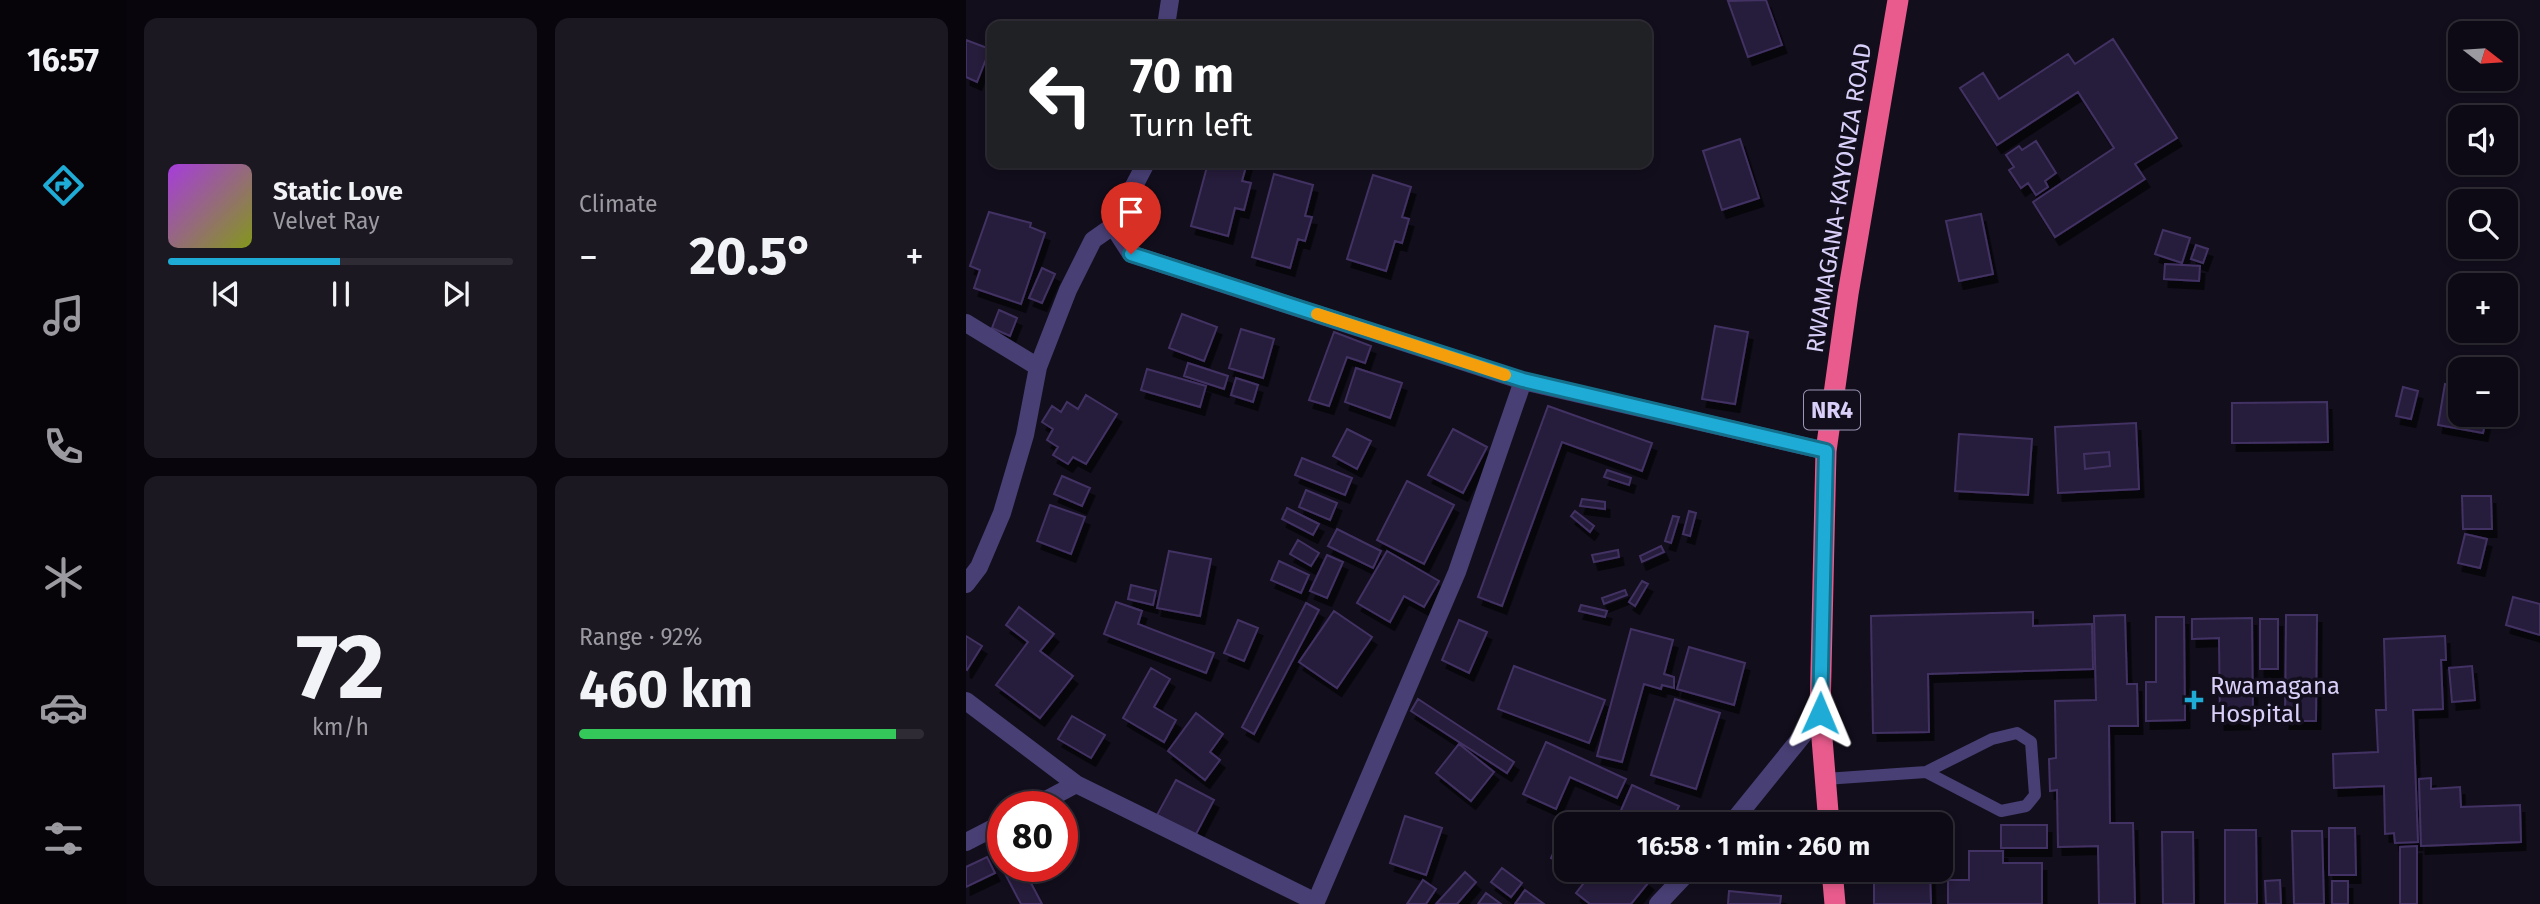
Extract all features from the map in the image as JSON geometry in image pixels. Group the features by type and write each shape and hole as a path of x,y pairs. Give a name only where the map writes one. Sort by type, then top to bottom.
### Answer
{"highway":[{"name":"RWAMAGANA-KAYONZA ROAD","path":"1828,812 1820,713 1826,451 1848,294 1898,0"},
{"path":"1833,882 1835,904"}],"street":[{"path":"1167,21 1170,0"},
{"path":"966,584 979,567 1002,513 1025,435 1038,367 1068,290 1093,240 1113,226 1143,168"},
{"path":"1113,226 1131,254 1523,380 1826,451"},
{"path":"966,323 1038,367"},
{"path":"966,701 1076,784 1316,903 1457,572 1523,380"},
{"path":"1741,812 1820,713"},
{"path":"1063,791 1076,784"},
{"path":"966,842 987,831"},
{"path":"1658,904 1679,882"}],"lane":[{"path":"1825,779 1926,772 1992,739 2017,733 2031,742 2035,795 2026,806 2001,811 1926,772"}],"building":[{"path":"1766,0 1782,45 1748,57 1728,1"},
{"path":"2113,39 2177,138 2135,164 2145,179 2055,237 2033,202 2114,148 2078,92 1997,145 1960,88 1983,73 1999,99 2068,54 2075,64"},
{"path":"966,40 987,48 987,57 977,82 966,77"},
{"path":"1740,139 1759,198 1722,210 1703,151"},
{"path":"2036,141 2056,173 2045,181 2048,187 2036,195 2028,183 2021,188 2009,170 2014,167 2006,155 2019,146 2022,150"},
{"path":"1207,168 1246,168 1242,181 1251,183 1244,210 1235,208 1228,236 1191,226"},
{"path":"1274,174 1313,185 1305,216 1312,217 1305,241 1298,239 1290,268 1252,257"},
{"path":"1373,175 1411,187 1402,217 1409,219 1402,243 1395,241 1386,271 1347,259"},
{"path":"989,212 1031,223 1030,227 1045,233 1021,304 974,288 980,270 970,266"},
{"path":"1981,214 1993,274 1959,281 1946,221"},
{"path":"2163,230 2190,238 2182,263 2155,254"},
{"path":"2196,245 2208,249 2203,263 2191,259"},
{"path":"2165,264 2200,266 2199,281 2164,279"},
{"path":"1042,268 1055,274 1042,303 1029,298"},
{"path":"999,310 1017,318 1010,336 992,328"},
{"path":"1182,314 1217,327 1204,361 1169,348"},
{"path":"1715,326 1748,332 1735,404 1702,399"},
{"path":"1241,329 1274,339 1263,378 1229,368"},
{"path":"1334,332 1371,346 1365,363 1347,357 1329,406 1309,400"},
{"path":"1188,363 1228,376 1224,389 1184,376"},
{"path":"1356,368 1402,383 1390,418 1345,402"},
{"path":"1147,369 1206,386 1200,407 1141,390"},
{"path":"1236,378 1258,385 1253,402 1231,395"},
{"path":"2445,384 2448,385 2448,427 2438,425"},
{"path":"2403,387 2418,391 2411,419 2396,416"},
{"path":"1086,395 1117,414 1086,464 1073,457 1068,464 1053,455 1058,447 1047,440 1053,429 1042,422 1052,406 1061,412 1067,402 1078,409"},
{"path":"2327,402 2328,442 2232,443 2232,403"},
{"path":"1548,406 1652,443 1642,471 1562,442 1502,606 1478,597"},
{"path":"2136,423 2139,489 2058,493 2055,427","holes":["2109,452 2110,466 2085,469 2084,454"]},
{"path":"2449,427 2484,427 2483,433"},
{"path":"1347,429 1371,441 1357,469 1333,456"},
{"path":"1453,429 1487,447 1463,493 1428,475"},
{"path":"1959,434 2032,439 2028,495 1955,491"},
{"path":"2109,452 2110,466 2085,469 2084,454"},
{"path":"1302,458 1352,478 1345,495 1295,475"},
{"path":"1607,470 1631,478 1629,485 1604,477"},
{"path":"1062,476 1090,488 1082,506 1054,494"},
{"path":"1407,481 1454,505 1424,564 1377,540"},
{"path":"1306,490 1337,503 1330,520 1299,507"},
{"path":"2462,496 2491,496 2492,529 2463,529"},
{"path":"1582,499 1605,502 1605,509 1580,506"},
{"path":"1050,505 1085,517 1071,554 1037,541"},
{"path":"1287,508 1319,524 1313,535 1282,519"},
{"path":"1575,511 1594,526 1590,532 1571,516"},
{"path":"1689,511 1696,513 1690,536 1683,534"},
{"path":"1673,516 1679,517 1671,543 1665,541"},
{"path":"1337,529 1381,551 1373,568 1328,546"},
{"path":"2465,534 2487,539 2480,568 2458,563"},
{"path":"1298,540 1319,553 1311,566 1290,554"},
{"path":"1661,546 1664,552 1642,562 1640,556"},
{"path":"1618,550 1619,557 1594,562 1592,555"},
{"path":"1169,551 1211,559 1200,616 1157,608"},
{"path":"1387,551 1439,581 1424,607 1404,596 1390,622 1357,603"},
{"path":"1327,555 1343,562 1327,598 1310,591"},
{"path":"1279,561 1309,575 1301,593 1271,580"},
{"path":"1642,581 1648,584 1635,606 1629,602"},
{"path":"1131,585 1156,591 1153,605 1128,599"},
{"path":"1625,590 1627,595 1604,604 1602,598"},
{"path":"2513,597 2540,604 2540,635 2506,625"},
{"path":"1116,602 1142,611 1138,624 1214,653 1206,673 1104,634"},
{"path":"1306,603 1319,610 1254,734 1242,727"},
{"path":"1581,605 1607,611 1605,617 1579,611"},
{"path":"1019,607 1054,634 1040,651 1073,676 1040,718 996,685 1028,642 1006,625"},
{"path":"1334,611 1372,637 1337,688 1299,662"},
{"path":"2033,612 2033,626 2092,624 2093,669 1928,674 1929,732 1873,733 1871,616"},
{"path":"2125,615 2127,684 2137,684 2138,726 2109,726 2110,823 2133,823 2135,904 2099,904 2098,846 2058,847 2057,790 2050,791 2049,759 2056,758 2055,701 2096,700 2094,616"},
{"path":"2286,615 2317,615 2316,721 2285,721"},
{"path":"2156,617 2184,617 2185,720 2146,721 2146,682 2156,682"},
{"path":"2252,618 2253,721 2220,722 2219,638 2192,639 2192,619"},
{"path":"2260,619 2278,619 2278,669 2260,669"},
{"path":"1238,620 1258,628 1244,661 1224,653"},
{"path":"1459,620 1487,632 1469,673 1442,660"},
{"path":"1631,629 1673,640 1664,674 1674,677 1674,688 1662,685 1661,689 1644,684 1622,762 1597,756"},
{"path":"966,636 982,646 967,670 966,669"},
{"path":"2445,636 2446,660 2441,660 2443,709 2413,710 2418,842 2395,843 2394,833 2385,834 2384,786 2334,788 2333,754 2378,752 2376,710 2386,710 2384,639"},
{"path":"1689,647 1745,663 1734,705 1677,689"},
{"path":"1514,666 1605,700 1589,743 1498,709"},
{"path":"2472,666 2475,700 2452,702 2449,668"},
{"path":"1151,668 1170,679 1154,707 1176,720 1164,742 1123,718"},
{"path":"1418,699 1514,762 1507,773 1411,711"},
{"path":"1675,699 1720,713 1696,789 1651,775"},
{"path":"1196,713 1223,734 1210,752 1220,760 1205,780 1168,751"},
{"path":"1072,716 1105,735 1091,758 1058,739"},
{"path":"1546,742 1626,779 1617,798 1570,777 1556,809 1523,794"},
{"path":"1459,744 1494,772 1471,801 1436,773"},
{"path":"2431,778 2431,789 2460,787 2461,807 2520,805 2521,842 2421,846 2419,779"},
{"path":"1176,780 1214,800 1195,836 1157,815"},
{"path":"1632,785 1679,806 1676,812 1620,812"},
{"path":"1405,816 1442,828 1426,875 1390,863"},
{"path":"2001,825 2047,825 2047,848 2001,848"},
{"path":"2329,828 2355,828 2356,875 2329,875"},
{"path":"2225,830 2256,830 2257,904 2225,904"},
{"path":"2292,831 2322,831 2324,904 2294,904"},
{"path":"2162,832 2193,832 2194,904 2163,904"},
{"path":"2417,846 2417,904 2400,904 2400,847"},
{"path":"1969,851 2003,851 2003,863 2042,863 2042,904 1948,904 1948,882 1969,880"},
{"path":"987,857 987,877 966,887 966,867"},
{"path":"1502,868 1522,883 1511,897 1491,882"},
{"path":"1465,872 1476,882 1457,904 1436,904"},
{"path":"1423,880 1436,889 1426,904 1407,904"},
{"path":"2280,880 2281,904 2266,904 2265,881"},
{"path":"2332,881 2348,881 2348,904 2332,904"},
{"path":"1009,882 1030,882 1042,904 1021,904"},
{"path":"1585,882 1649,882 1631,904 1590,904 1576,893"},
{"path":"1874,882 1930,882 1931,904 1874,904"},
{"path":"1525,890 1544,904 1515,904"},
{"path":"1729,891 1781,896 1780,904 1728,904"},
{"path":"1486,893 1501,904 1478,904"}],"slow traffic":[{"path":"1317,314 1505,375"}],"place":[{"name":"Rwamagana Hospital","path":"2194,700"}],"route":[{"path":"1131,254 1523,380 1826,451 1820,713"}]}
